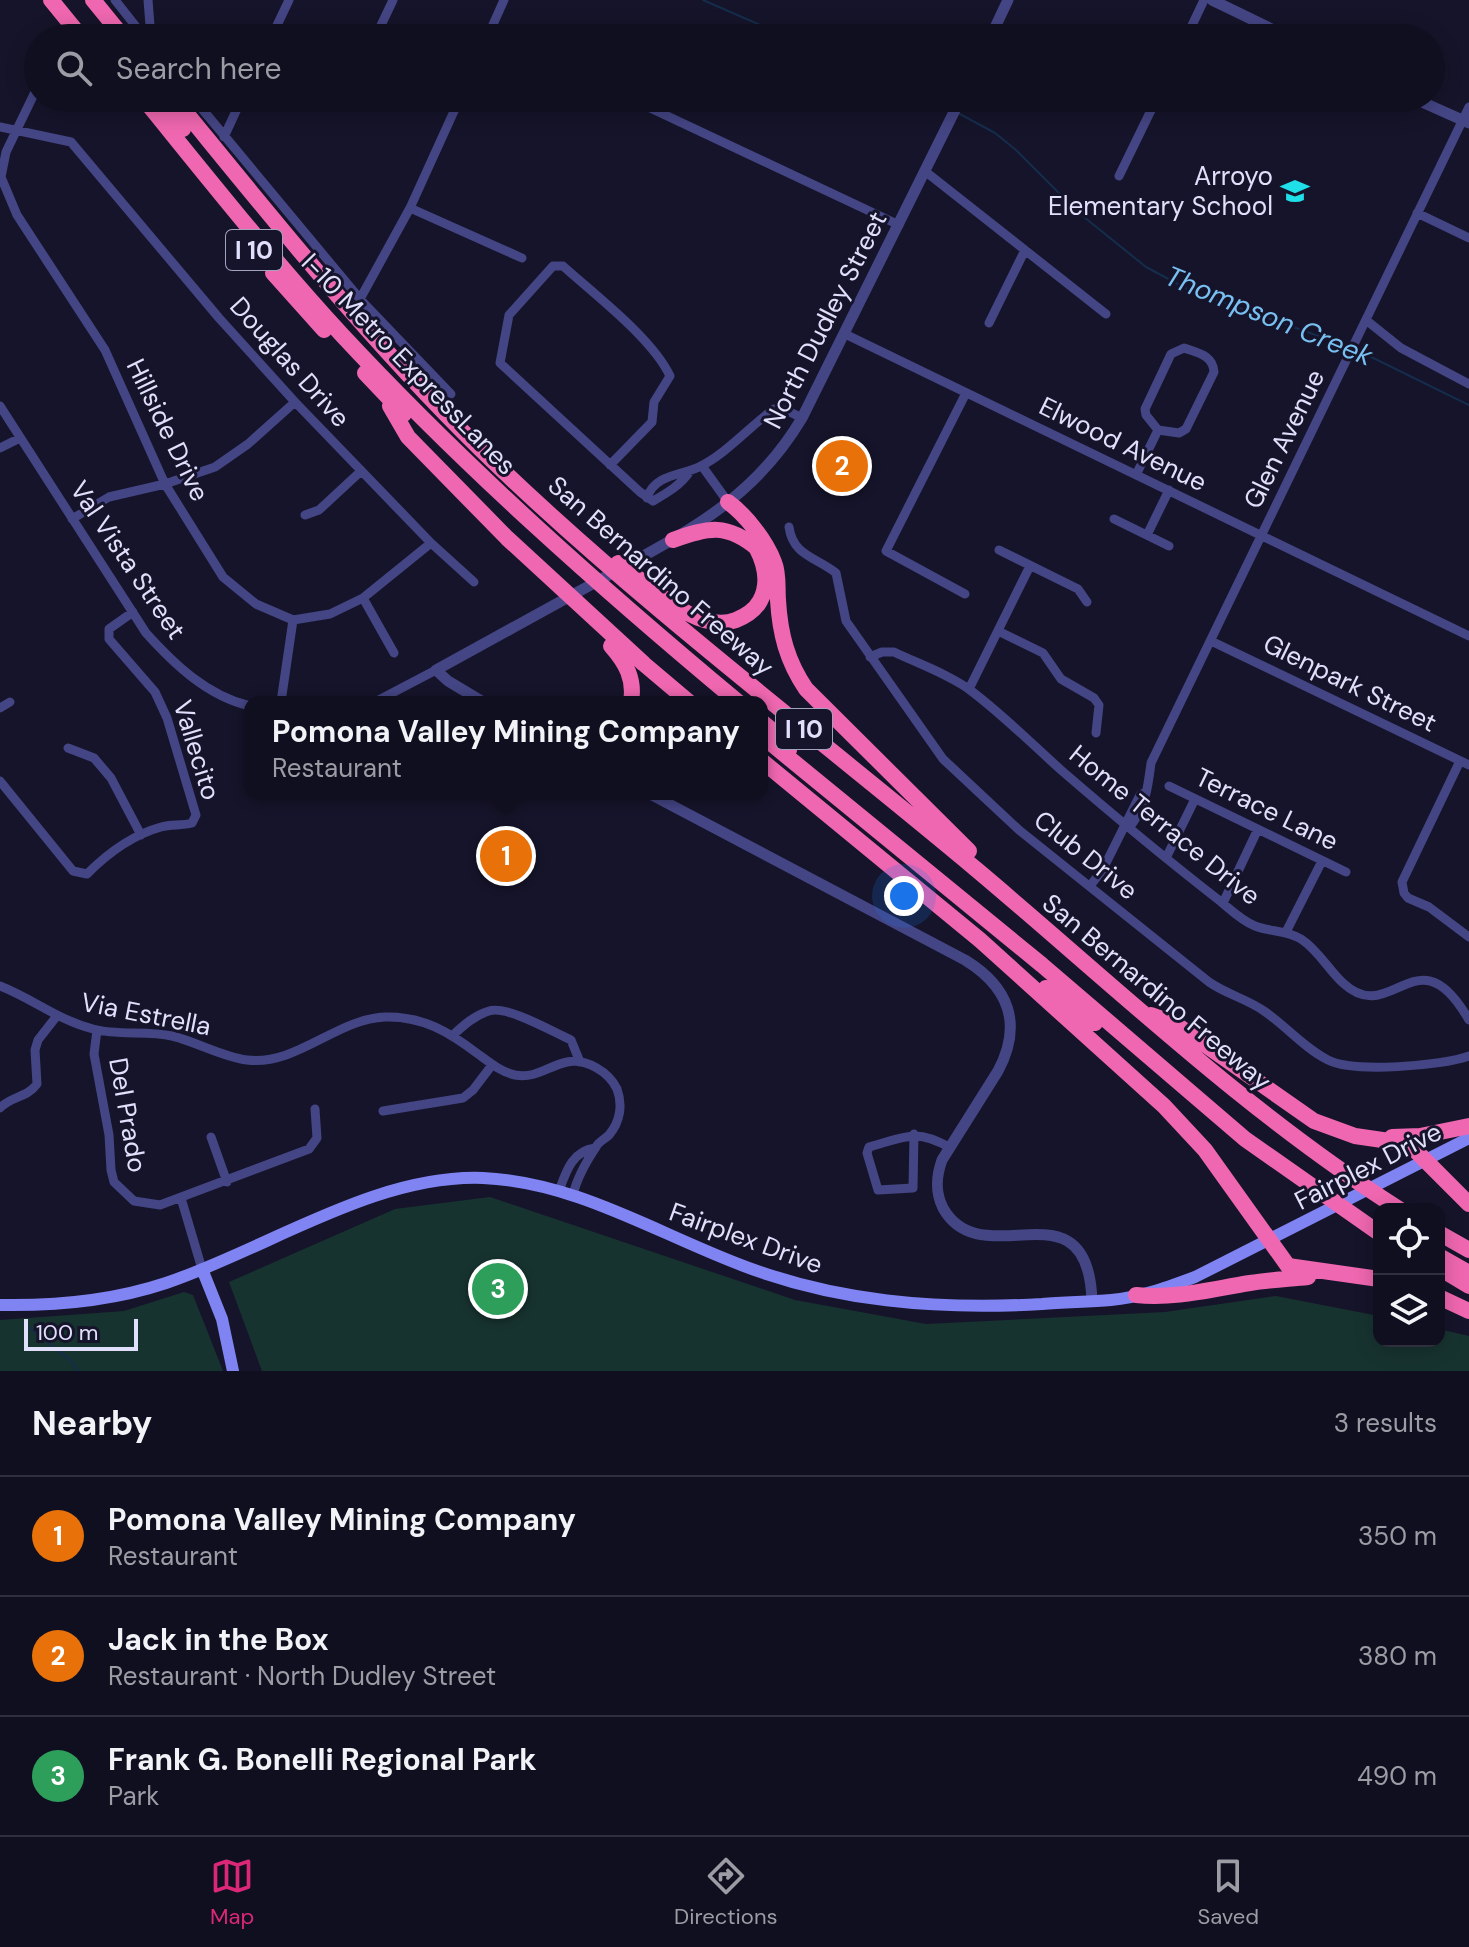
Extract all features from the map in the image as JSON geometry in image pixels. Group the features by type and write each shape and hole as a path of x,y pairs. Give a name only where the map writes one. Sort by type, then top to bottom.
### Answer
{"highway":[{"path":"51,0 71,24"},
{"path":"64,0 84,24"},
{"path":"93,0 113,24"},
{"name":"San Bernardino Freeway","path":"141,112 297,302 384,395 539,543 714,696"},
{"name":"I-10 Metro ExpressLanes","path":"154,112 279,264 423,419 578,564 731,696"},
{"name":"I-10 Metro ExpressLanes","path":"171,112 280,248 401,382 599,572 745,696"},
{"name":"San Bernardino Freeway","path":"185,112 340,301 498,466 672,623 762,696"},
{"path":"384,395 408,437 497,529 682,696"},
{"path":"561,523 690,615 716,624 741,618 760,602 766,579 758,549 731,513 728,502"},
{"path":"728,502 738,509 774,562 782,637 789,661 806,689 1050,931"},
{"path":"673,540 713,529 742,537 758,549"},
{"path":"557,585 620,656 632,678 631,696"},
{"name":"San Bernardino Freeway","path":"768,701 1050,931 1285,1131 1390,1203"},
{"path":"768,715 955,865 1242,1110 1373,1204"},
{"path":"768,727 785,741 797,766"},
{"name":"San Bernardino Freeway","path":"768,741 1284,1169 1373,1229"},
{"path":"768,767 980,940 1179,1120 1205,1150 1288,1266 1373,1278"},
{"path":"980,940 1185,1089"},
{"path":"1142,1012 1174,1023 1314,1121 1355,1136 1403,1143 1415,1150 1469,1204"},
{"path":"1098,1013 1120,1021 1245,1126 1373,1216"},
{"path":"1383,1139 1420,1136 1469,1126"},
{"path":"1445,1236 1469,1250"},
{"path":"1445,1248 1469,1262"},
{"path":"1445,1259 1469,1273"},
{"path":"1445,1272 1469,1286"},
{"path":"1136,1295 1159,1298 1184,1296 1251,1283 1349,1275"},
{"path":"1445,1300 1469,1311"}],"main road":[{"name":"Fairplex Drive","path":"0,1305 56,1305 103,1299 164,1284 357,1203 446,1179 482,1178 517,1181 573,1195 738,1264 793,1283 839,1294 942,1306 1092,1301 1136,1295 1195,1277 1469,1138"},
{"path":"202,1269 222,1319 233,1371"}],"street":[{"path":"115,0 134,24"},
{"path":"148,0 150,24"},
{"path":"278,24 289,0"},
{"path":"382,24 393,0"},
{"path":"493,24 504,0"},
{"path":"997,24 1008,0"},
{"path":"1193,24 1204,0"},
{"path":"1212,0 1261,24"},
{"name":"Glen Avenue","path":"1090,886 1103,869 1126,825 1132,824 1140,795 1146,792 1151,763 1417,213 1466,122 1469,107"},
{"path":"18,129 26,112"},
{"path":"204,112 360,299 451,394"},
{"path":"224,137 236,112"},
{"path":"360,299 410,208 454,112"},
{"path":"659,112 899,225"},
{"name":"North Dudley Street","path":"436,670 673,540 758,479 775,460 802,418 955,112"},
{"path":"1119,176 1150,112"},
{"path":"1444,112 1466,122"},
{"name":"Douglas Drive","path":"0,127 71,142 219,318 295,402 360,472 474,582"},
{"name":"Hillside Drive","path":"18,129 6,152 1,177 17,215 105,350 165,484 223,577 256,604 293,620"},
{"path":"926,172 1106,314"},
{"path":"410,208 522,258"},
{"path":"1417,213 1469,238"},
{"path":"989,323 1025,250"},
{"path":"610,465 652,422 654,402 670,376 652,350 608,307 563,266 553,266 509,315 500,363 610,465 647,498 653,501 673,489 683,482 690,471"},
{"path":"1366,320 1401,348 1469,384"},
{"name":"Elwood Avenue","path":"845,334 1469,636"},
{"path":"1184,348 1209,357 1214,364 1214,372 1186,429 1179,433 1158,430 1145,409 1171,354 1184,348"},
{"path":"965,594 886,551 966,393"},
{"path":"72,519 109,497 165,484 215,467 248,444 295,402"},
{"name":"Val Vista Street","path":"0,406 146,633 174,664 206,686 244,703"},
{"path":"647,498 648,492 666,477 702,466 774,409 802,418"},
{"path":"1136,475 1158,430"},
{"path":"0,448 20,438"},
{"path":"702,466 728,502"},
{"path":"305,515 319,510 360,472"},
{"path":"666,477 673,489"},
{"path":"1147,535 1169,490"},
{"path":"1114,519 1169,546"},
{"name":"Club Drive","path":"789,527 795,546 803,555 836,573 846,621 943,759 1019,830 1220,989 1262,1009 1315,1054 1332,1063 1350,1066 1422,1065 1446,1063 1469,1056"},
{"path":"282,696 293,620 330,614 363,598 431,543"},
{"path":"999,550 1078,589 1087,602"},
{"path":"969,689 1030,566"},
{"path":"363,598 394,653"},
{"name":"Vallecito","path":"0,781 73,871 87,874 109,853 163,826 192,823 196,815 167,718 155,692 109,639 109,629 133,612"},
{"path":"998,631 1043,653 1061,679 1094,698 1099,705 1096,733"},
{"name":"Glenpark Street","path":"1211,641 1465,763"},
{"name":"Home Terrace Drive","path":"870,657 882,652 894,652 969,689 1126,825 1223,903 1253,925 1286,932 1312,948 1343,983 1356,992 1379,996 1409,983 1436,981 1448,989 1469,1020"},
{"path":"386,696 436,670 473,696"},
{"path":"0,708 10,702"},
{"path":"68,748 94,758 111,778 141,835"},
{"path":"1465,763 1402,882 1404,893 1469,937"},
{"name":"Terrace Lane","path":"1169,786 1346,872"},
{"path":"1166,858 1195,799"},
{"path":"661,800 965,960 994,982 1009,1010 1011,1038 1006,1055 949,1147 938,1173 937,1187 946,1213 976,1235 991,1237 1045,1233 1063,1239 1080,1253 1088,1266 1092,1301"},
{"path":"1223,903 1258,829"},
{"path":"1286,932 1322,861"},
{"name":"Via Estrella","path":"0,986 56,1017 97,1030 170,1035 247,1060 287,1054 360,1021 382,1017 425,1021 453,1035 492,1065 510,1074 540,1074 567,1062 580,1062"},
{"path":"453,1035 468,1021 492,1009 507,1012 571,1040 580,1062 608,1076 620,1100 615,1127 595,1148 580,1153 572,1161 559,1191"},
{"path":"0,1108 25,1095 37,1084 35,1050 38,1040 56,1017"},
{"name":"Del Prado","path":"97,1030 94,1054 114,1182 134,1201 160,1205 309,1149 317,1138 315,1109"},
{"path":"383,1111 463,1098 492,1065"},
{"path":"914,1134 913,1188 878,1190 867,1153 869,1147 914,1134 949,1147"},
{"path":"211,1137 227,1182"},
{"path":"573,1195 583,1167 595,1148"},
{"path":"572,1161 583,1167"},
{"path":"181,1198 202,1269"}],"green space":[{"path":"490,1197 795,1300 926,1324 1165,1312 1276,1296 1373,1315 1373,1347 1445,1347 1445,1330 1469,1336 1469,1371 262,1371 229,1282 395,1209"},
{"path":"184,1292 193,1295 223,1371 0,1371 0,1320 124,1311"}],"waterway":[{"name":"Thompson Creek","path":"703,0 758,24"},
{"name":"Thompson Creek","path":"958,113 995,133 1016,150 1079,213 1146,267 1191,291 1347,346"},
{"name":"Thompson Creek","path":"1357,350 1469,405"},
{"path":"23,1323 69,1359 78,1371"}],"place":[{"name":"Arroyo Elementary School","path":"1295,191"},
{"name":"Jack in the Box","path":"842,466"},
{"name":"Pomona Valley Mining Company","path":"506,856"},
{"name":"Frank G. Bonelli Regional Park","path":"498,1289"}]}
